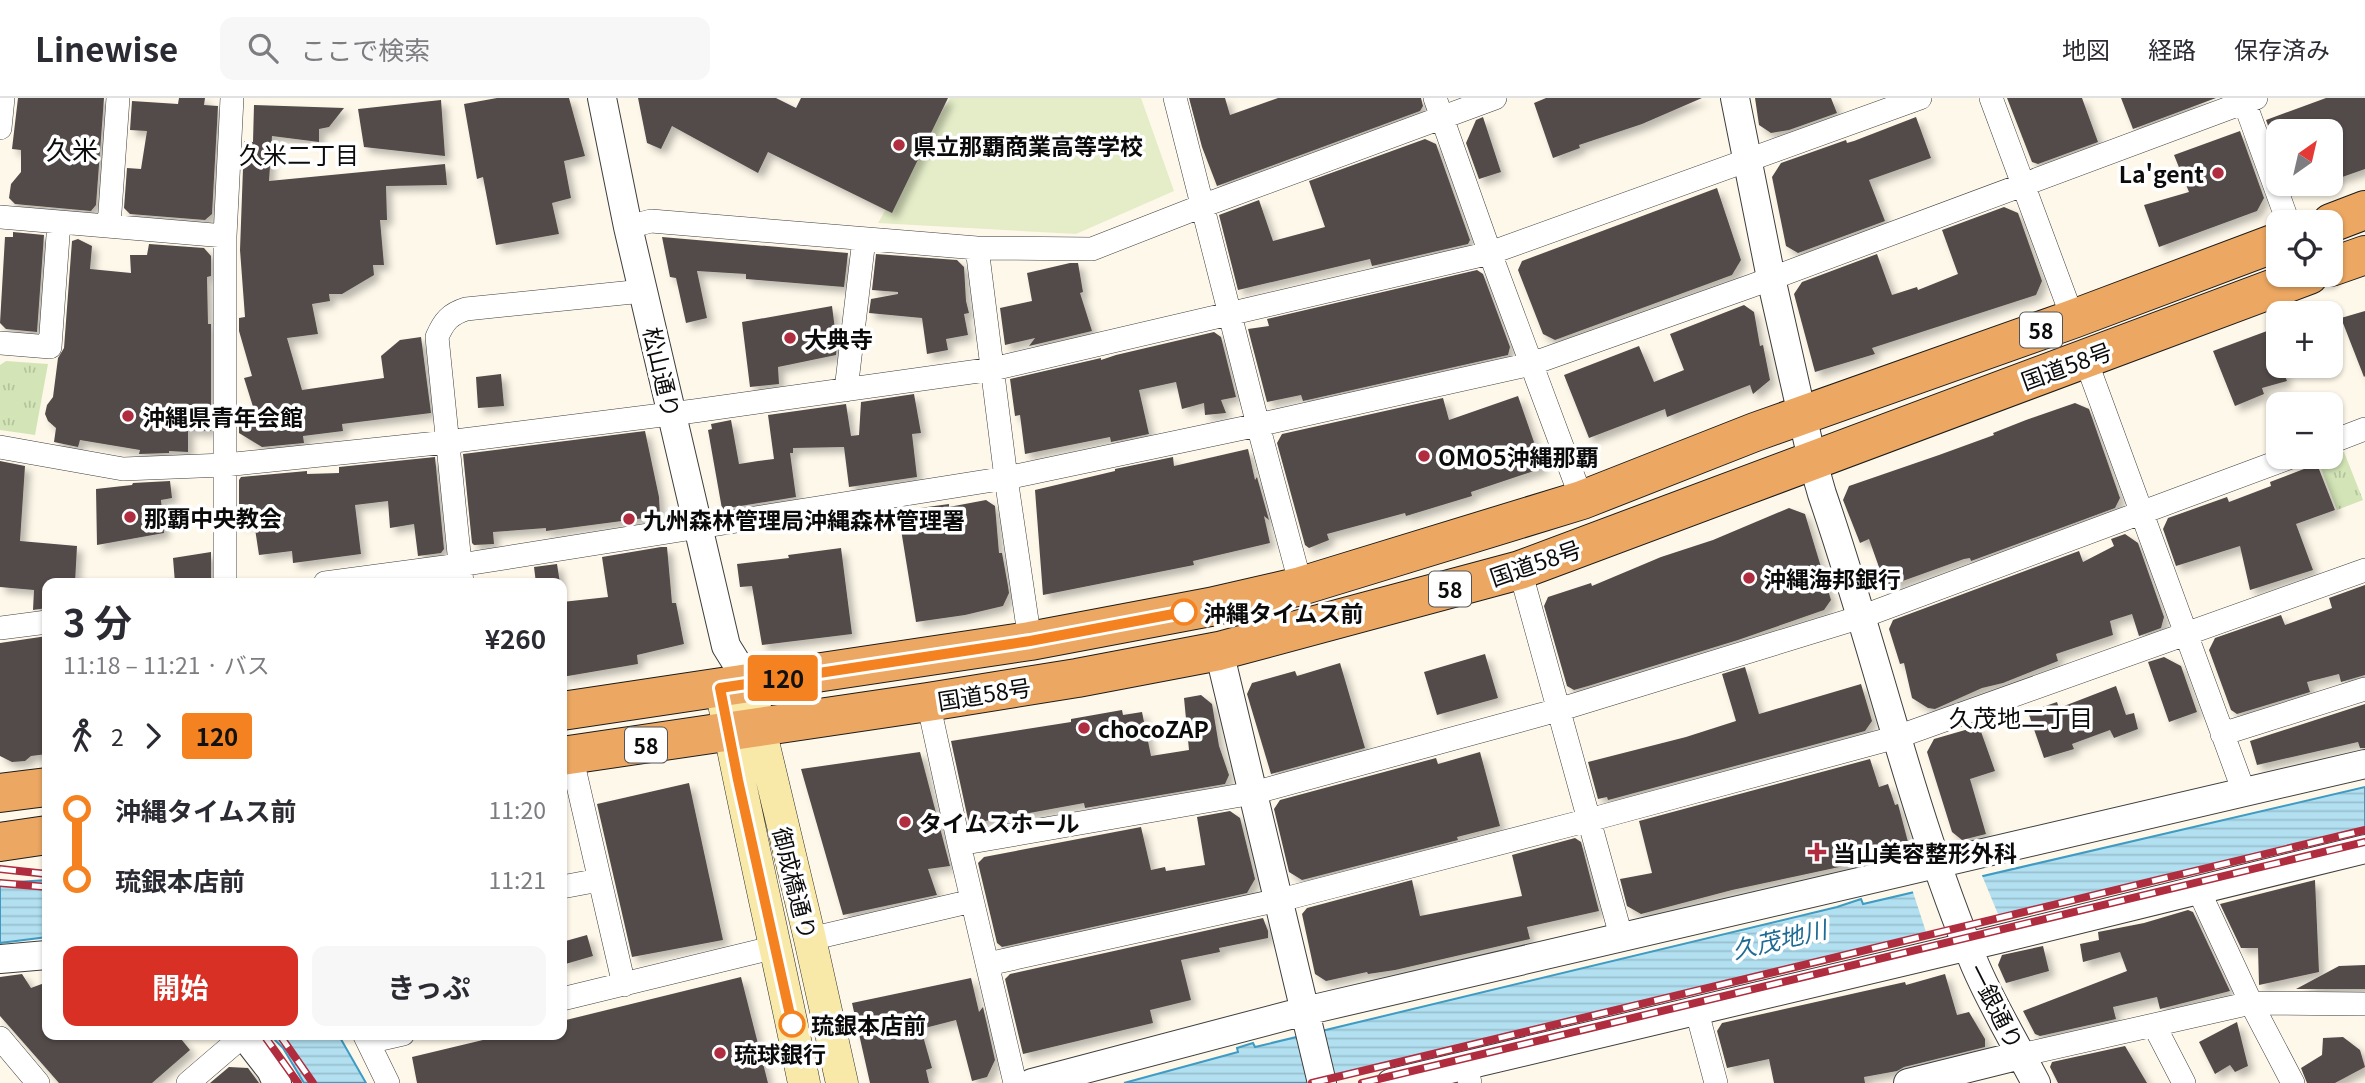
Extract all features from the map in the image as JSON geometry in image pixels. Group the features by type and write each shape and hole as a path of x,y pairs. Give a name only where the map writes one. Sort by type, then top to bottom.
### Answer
{"highway":[{"path":"2343,218 2365,210"},
{"name":"国道58号","path":"567,710 1030,641 1210,607 1301,586 1582,500 1755,432 2073,319 2266,247"},
{"path":"2343,263 2365,255"},
{"name":"国道58号","path":"567,756 928,702 1219,651 1520,570 2277,287"},
{"path":"0,793 42,787"},
{"path":"0,842 42,836"}],"main road":[{"name":"御成橋通り","path":"735,686 744,730 810,939 842,1083"},
{"name":"御成橋通り","path":"744,730 738,780 804,1083"}],"street":[{"path":"0,128 3,98"},
{"path":"109,226 118,98"},
{"path":"225,578 225,236 232,98"},
{"name":"松山通り","path":"601,98 628,227 735,686"},
{"path":"1175,98 1301,586"},
{"path":"628,227 651,221 977,248 1092,249 1439,108 1495,98"},
{"name":"一銀通り","path":"1735,98 1771,278 1812,459 1897,737 1964,937 1976,968 2036,1083"},
{"path":"0,447 123,469 225,465 447,442 673,414 992,369 1490,253 1920,98"},
{"path":"1991,98 2073,319"},
{"path":"401,578 461,574 698,527 1006,478 1258,425 1531,363 1771,278 2248,99 2284,210"},
{"path":"1439,108 1582,500"},
{"path":"0,217 225,236"},
{"path":"0,343 50,347 60,222"},
{"path":"846,390 864,239"},
{"path":"977,248 1030,641"},
{"path":"461,574 437,337 443,323 453,313 466,309 643,291"},
{"path":"2085,358 2244,792"},
{"path":"2343,437 2365,429"},
{"path":"959,844 1253,793 1558,710 1861,617 2266,466"},
{"path":"1520,570 1621,936"},
{"path":"988,964 1278,900 1897,737 2365,570"},
{"path":"0,628 42,623"},
{"path":"1219,651 1322,1083"},
{"path":"2222,734 2365,689"},
{"path":"928,702 1015,1083"},
{"path":"567,760 624,985"},
{"path":"1032,1083 1306,1018 1621,936 1941,871 2244,792 2365,764"},
{"path":"1391,1083 1468,1074 1964,937 2198,889 2365,849"},
{"path":"567,886 599,880"},
{"path":"2198,889 2251,1003 2293,1083"},
{"path":"810,939 972,901"},
{"path":"567,998 776,947"},
{"path":"0,959 42,955"},
{"path":"1908,1083 2251,1003 2365,1004"},
{"path":"1697,1012 1716,1083"},
{"path":"2154,1025 2184,1083"},
{"path":"0,1038 38,1083"},
{"path":"188,1083 238,1040"},
{"path":"248,1040 278,1083"},
{"path":"367,1040 388,1083"}],"green space":[{"path":"950,98 1141,98 1174,191 1076,234 878,223"},
{"path":"6,361 48,364 35,435 0,430 0,365"},
{"path":"2343,452 2363,500 2337,510 2321,469 2343,469"}],"water":[{"name":"久茂地川","path":"2365,787 2365,828 1305,1083 1124,1083 1238,1052 1237,1048 1253,1043 1255,1047 1861,899 1863,904"},
{"path":"42,880 42,938 0,943 0,883"},
{"path":"275,1040 341,1040 366,1083 304,1083 283,1048"}],"pier":[{"path":"1981,873 2000,919 1927,935 1912,889"}],"building":[{"path":"18,98 104,98 96,205 91,211 15,204 9,198 11,184 21,172 21,150 12,149"},
{"path":"179,98 205,98 204,105 218,106 212,214 205,220 130,214 124,208 127,168 141,169 147,131 130,130 132,101 178,104"},
{"path":"497,98 569,98 585,156 564,161 571,198 552,203 559,234 496,245 483,177 477,179 464,104"},
{"path":"638,98 776,98 796,108 801,98 948,98 892,213 768,152 758,173 672,126 661,149 647,143"},
{"path":"1189,98 1225,98 1230,115 1278,98 1421,98 1423,106 1420,111 1217,186 1202,147"},
{"path":"1546,98 1702,98 1642,124 1579,145 1580,148 1553,158 1534,103"},
{"path":"1755,98 1831,98 1837,113 1789,130 1771,133 1759,125"},
{"path":"2007,98 2082,98 2098,142 2038,164 2032,162"},
{"path":"2121,98 2216,98 2133,129"},
{"path":"2326,98 2365,98 2365,169 2343,177 2343,119 2269,119"},
{"path":"441,100 445,156 364,147 358,109"},
{"path":"254,105 344,108 329,127 319,129 319,142 272,136 269,181 445,164 447,185 386,186 387,220 380,220 384,265 373,265 374,275 342,294 329,294 330,301 312,304 318,334 287,338 302,390 384,378 381,356 400,340 421,337 431,413 342,424 343,431 303,436 304,443 262,447 239,433 239,415 255,413 244,378 252,376 239,331 239,318 245,317 240,250 244,141 253,142"},
{"path":"1483,117 1501,172 1479,179 1466,143 1476,120"},
{"path":"1916,117 1931,158 1869,180 1885,221 1798,253 1786,246 1772,177 1781,163 1846,140 1847,143 1854,141"},
{"name":"La'gent","path":"2240,131 2264,198 2257,211 2159,247 2144,205 2189,192 2174,155"},
{"path":"1425,139 1436,144 1470,240 1468,244 1372,266 1370,259 1238,290 1219,215 1259,200 1273,241 1325,227 1309,181"},
{"path":"1717,188 1741,260 1732,275 1555,340 1543,334 1518,270 1522,261"},
{"path":"2004,207 2018,213 2042,281 2036,295 1872,348 1875,354 1815,372 1794,294 1802,282 1877,254 1892,295 1917,287 1918,290 1958,274 1942,230"},
{"path":"13,232 44,235 37,332 6,329 0,323 5,237 13,237"},
{"path":"662,237 848,253 844,287 746,279 746,274 697,271 707,318 686,323 676,278 670,277"},
{"path":"78,239 92,246 90,269 131,273 130,255 147,255 149,244 204,248 211,256 211,276 207,277 208,324 211,324 211,431 188,430 188,452 139,454 140,450 80,440 78,447 54,442 56,428 45,414 53,397 58,358 64,348 72,241"},
{"path":"876,254 957,260 964,267 969,313 964,314 968,335 946,339 948,350 927,354 922,318 869,313 871,299 898,294 872,290"},
{"path":"1078,263 1083,292 1080,293 1092,331 1029,346 1035,338 1005,345 1000,308 1032,301 1027,273"},
{"path":"1477,270 1483,274 1510,347 1508,355 1303,401 1301,395 1267,402 1248,329 1269,326 1267,319"},
{"path":"1744,305 1754,312 1770,380 1753,394 1750,385 1667,417 1665,409 1589,438 1564,375 1639,346 1654,382 1684,370 1670,334"},
{"name":"大典寺","path":"832,306 836,355 778,367 779,384 750,387 742,322"},
{"path":"2365,311 2364,377 2343,323 2343,317"},
{"path":"2266,331 2266,378 2286,378 2287,381 2262,388 2264,394 2235,406 2213,351"},
{"path":"1214,332 1221,337 1236,397 1221,400 1226,413 1205,415 1204,403 1182,409 1176,382 1139,390 1149,434 1111,442 1110,437 1025,454 1020,415 1015,416 1010,379"},
{"path":"501,374 504,406 478,408 476,377"},
{"path":"914,394 921,433 912,434 917,477 849,487 844,447 793,448 793,453 790,453 796,497 722,509 708,430 712,429 711,424 731,420 739,464 774,459 768,415 846,404 851,436 859,435 861,402"},
{"path":"1518,396 1543,468 1471,492 1472,496 1406,516 1405,513 1327,534 1329,540 1309,548 1305,545 1277,443 1282,434 1443,398 1449,420"},
{"path":"2075,403 2089,409 2120,498 2115,508 1971,561 1970,558 1964,559 1886,587 1869,539 1860,543 1843,500 1849,486 1994,435 1993,433"},
{"path":"645,431 659,497 660,516 546,531 546,528 493,532 494,544 472,543 463,454"},
{"path":"1248,449 1269,520 1264,516 1270,543 1193,561 1194,565 1043,595 1035,490 1173,457 1174,466"},
{"path":"435,457 444,549 441,553 418,556 414,524 390,528 388,501 355,505 361,554 293,563 292,551 259,555 254,522 239,524 241,477 307,471 307,474 339,473 339,467"},
{"path":"0,461 25,466 20,541 77,546 75,578 42,578 42,609 33,610 34,590 0,587"},
{"path":"2304,469 2319,469 2335,510 2296,524 2313,570 2250,590 2240,546 2176,566 2163,529 2168,518 2227,497 2229,502 2271,486 2270,482"},
{"name":"那覇中央教会","path":"170,481 172,498 161,500 164,533 97,545 96,489"},
{"path":"986,500 995,506 999,553 1002,553 1008,586 1009,593 1003,606 916,622 898,511 949,504 949,507"},
{"path":"1789,508 1805,514 1831,600 1824,610 1738,640 1588,686 1574,690 1567,686 1544,606 1548,597 1591,583 1592,586"},
{"path":"2125,534 2138,543 2164,617 2161,628 2139,636 2132,614 2110,621 2113,635 2056,654 2058,661 2003,683 1982,688 1935,709 1928,708 1912,698 1904,663 1900,664 1889,629 1893,620 2079,551 2083,562 2114,546 2111,539"},
{"path":"667,547 672,603 676,603 684,644 637,655 638,664 567,676 567,601 608,597 602,557"},
{"path":"841,548 852,634 762,645 752,586 740,587 737,564"},
{"path":"211,552 211,578 175,578 173,558"},
{"path":"557,564 559,578 535,578 534,567"},
{"path":"2365,585 2365,675 2341,682 2339,674 2307,682 2310,692 2237,714 2231,710 2209,650 2215,638 2281,615 2285,625 2332,608 2329,598"},
{"path":"42,637 42,755 31,756 25,761 12,762 0,756 0,643"},
{"path":"1485,654 1498,698 1437,715 1424,672"},
{"path":"2164,657 2181,666 2197,712 2169,722 2148,662"},
{"path":"1340,663 1365,748 1271,774 1247,694 1252,683 1295,671 1297,676"},
{"path":"1745,667 1759,714 1861,684 1872,721 1865,731 1612,799 1598,799 1588,762 1736,721 1722,674"},
{"path":"2116,686 2126,715 2134,713 2138,729 2114,738 2110,730 2072,744 2074,749 2044,758 2028,712 2057,702 2059,708"},
{"path":"1201,695 1212,704 1219,746 1229,775 1225,784 1085,808 1084,803 969,824 951,741 1071,722 1071,719 1122,710 1123,715 1142,712 1151,756 1189,750 1184,698"},
{"path":"2365,704 2365,748 2360,748 2358,742 2257,765 2250,741"},
{"path":"1979,726 1995,771 1970,779 1986,834 1962,840 1952,832 1927,752 1934,739"},
{"path":"920,752 950,866 928,869 937,895 843,915 801,769"},
{"path":"1480,752 1500,826 1457,837 1458,840 1302,880 1289,872 1274,809 1280,800 1436,758 1438,764"},
{"path":"1870,759 1879,787 1888,784 1895,805 1898,804 1908,842 1900,854 1732,890 1641,914 1627,906 1620,879 1652,873 1639,821"},
{"path":"689,783 723,940 632,957 597,804"},
{"path":"1230,811 1240,818 1255,879 1247,893 1002,947 997,943 978,863 984,857 1141,827 1151,870 1165,867 1166,871 1205,865 1197,817"},
{"path":"1575,838 1581,842 1599,911 1527,927 1530,939 1395,970 1367,972 1326,981 1315,974 1302,914 1307,908 1412,880 1420,916 1522,896 1512,855"},
{"path":"2315,880 2319,972 2259,985 2258,948 2241,948 2220,904"},
{"path":"2188,910 2193,912 2230,991 2160,1009 2157,997 2113,1007 2116,1019 2040,1036 2035,1034 2023,1011 2127,971 2120,952 2083,962 2080,944 2099,940 2098,932 2144,923"},
{"path":"1263,918 1268,938 1219,948 1220,952 1181,960 1191,1000 1150,1010 1153,1023 1023,1054 1005,979 1010,974"},
{"path":"587,935 593,956 567,964 567,941"},
{"path":"2043,946 2049,971 2006,983 1998,965 2002,955"},
{"path":"2365,965 2365,989 2296,989 2339,966"},
{"path":"22,974 31,988 42,984 42,1040 182,1040 190,1050 152,1083 59,1083 0,1016 0,977"},
{"path":"1945,974 1957,1015 1969,1012 1985,1039 1985,1047 1897,1071 1864,1077 1865,1083 1774,1083 1769,1059 1727,1068 1717,1031 1722,1023 1905,982 1906,985"},
{"path":"741,977 768,1083 417,1083 412,1057 483,1040 567,1040 567,1020"},
{"path":"971,978 979,1012 983,1007 995,1060 987,1077 972,1081 956,1020 921,1029 932,1068 926,1070 929,1083 870,1083 852,1003"},
{"path":"2237,1022 2248,1066 2235,1072 2230,1065 2215,1074 2199,1042"},
{"path":"2343,1037 2360,1050 2365,1067 2335,1083 2307,1083 2301,1068 2322,1055 2323,1038"},
{"path":"2125,1046 2147,1083 2058,1083 2050,1067 2052,1062"},
{"path":"229,1067 248,1068 259,1083 210,1083"}],"railway":[{"path":"1312,1083 2365,830"},
{"path":"1362,1083 2365,842"},
{"path":"0,869 42,873"},
{"path":"0,883 42,887"},
{"path":"267,1040 298,1083"},
{"path":"283,1040 313,1083"}],"bus line":[{"name":"120","path":"792,1024 720,688 1030,641 1184,612"}],"place":[{"name":"県立那覇商業高等学校","path":"899,145"},
{"name":"La'gent","path":"2218,173"},
{"name":"大典寺","path":"790,338"},
{"name":"沖縄県青年会館","path":"128,416"},
{"name":"OMO5沖縄那覇","path":"1424,456"},
{"name":"那覇中央教会","path":"130,517"},
{"name":"九州森林管理局沖縄森林管理署","path":"629,519"},
{"name":"沖縄海邦銀行","path":"1749,578"},
{"name":"沖縄タイムス前","path":"1184,612"},
{"name":"chocoZAP","path":"1084,728"},
{"name":"タイムスホール","path":"905,822"},
{"name":"当山美容整形外科","path":"1817,852"},
{"name":"琉銀本店前","path":"792,1024"},
{"name":"琉球銀行","path":"720,1053"}],"district":[{"name":"久米","path":"72,148"},
{"name":"久米二丁目","path":"299,153"},
{"name":"久茂地二丁目","path":"2021,716"}]}
